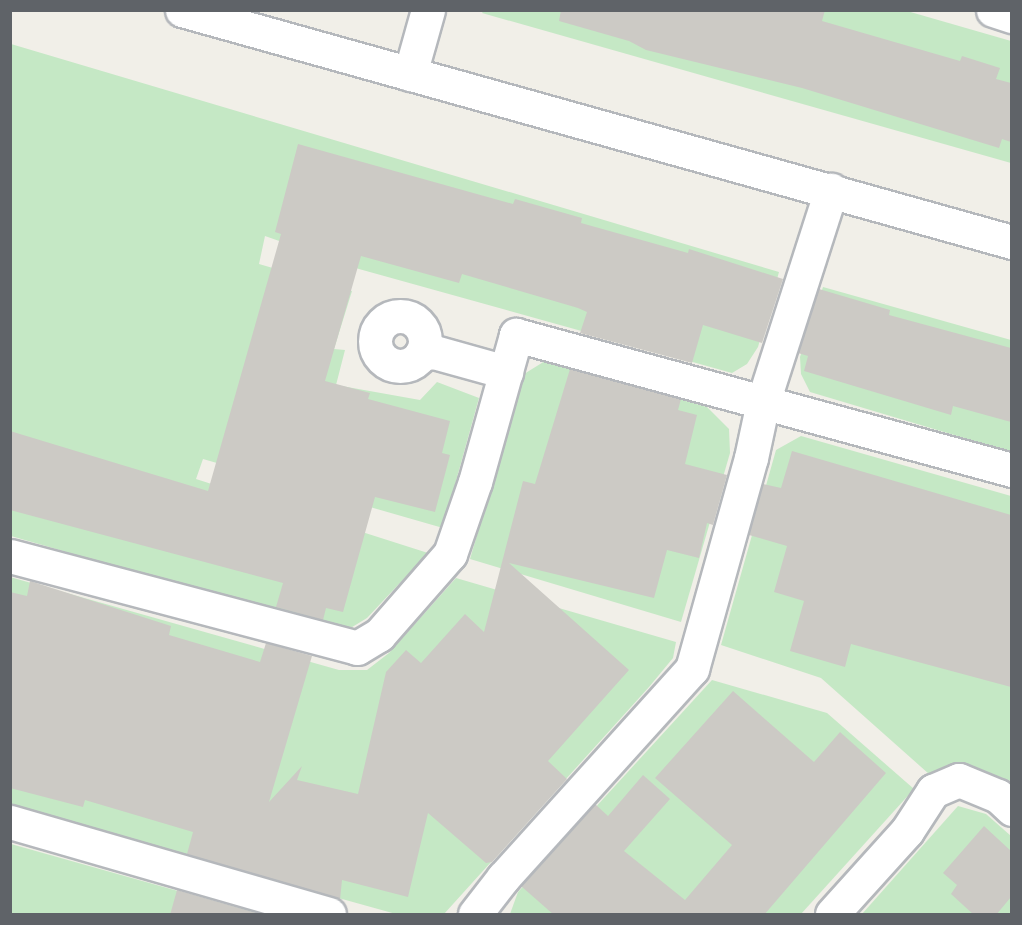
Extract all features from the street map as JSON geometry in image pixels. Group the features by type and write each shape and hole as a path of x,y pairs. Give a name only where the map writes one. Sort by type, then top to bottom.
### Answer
{"street":[{"path":"182,10 1011,242"},
{"path":"410,74 428,10"},
{"path":"476,915 503,878 692,669 752,458 763,402 831,190"},
{"path":"10,556 357,648 379,635 450,554 516,336 1011,470"},
{"path":"421,354 434,352 506,372"},
{"path":"832,915 907,831 933,791 959,780 998,796 1011,809"},
{"path":"10,822 329,915"}],"green space":[{"path":"484,10 907,11 1011,41 1011,163 482,13"},
{"path":"11,44 779,272 758,347 747,364 732,373 359,269 265,236 259,264 352,291 334,349 345,350 336,385 420,400 437,382 479,398 443,528 203,459 196,479 428,553 367,618 344,632 11,536"},
{"path":"823,287 1011,340 1011,452 810,392 801,374 800,357"},
{"path":"545,361 707,407 729,429 730,453 681,622 470,559 524,374"},
{"path":"801,436 1011,496 1011,781 972,768 929,774 821,678 721,645 776,450"},
{"path":"10,577 339,670 367,670 389,653 456,578 676,642 673,658 649,687 444,914 396,914 11,807"},
{"path":"712,680 827,713 914,789 801,914 510,914 518,892"},
{"path":"958,806 986,814 1011,836 1011,914 862,914"},
{"path":"11,844 260,914 11,914"}],"building":[{"path":"561,10 825,10 822,21 960,61 962,56 1000,68 996,79 1011,83 1011,142 1002,139 999,148 802,88 646,50 629,41 559,21"},
{"path":"298,144 513,204 515,199 582,218 581,223 688,253 689,249 783,279 762,343 703,325 692,363 580,333 587,312 578,308 462,274 459,283 361,256 325,381 370,393 368,399 450,421 442,453 450,455 435,512 375,497 343,612 326,608 323,620 276,607 283,583 10,510 10,431 208,491 281,234 275,232"},
{"path":"819,289 890,310 889,315 1011,348 1011,422 953,406 951,415 804,371 808,356 798,353"},
{"path":"570,369 681,399 678,410 697,415 685,464 727,475 713,525 707,523 699,558 667,550 654,598 509,563 629,670 548,761 567,779 492,862 486,863 428,813 408,897 342,880 340,900 187,854 193,832 85,800 83,807 10,788 10,592 27,596 30,581 171,626 169,635 260,662 266,643 312,656 269,802 302,766 297,780 358,794 386,672 406,650 421,663 465,614 484,632 523,481 535,484"},
{"path":"792,451 1011,515 1011,687 851,644 845,667 790,651 804,601 774,592 787,546 749,535 763,484 781,488"},
{"path":"733,691 814,762 840,732 886,773 764,915 554,915 521,886 595,804 608,816 643,775 670,799 624,851 685,900 732,845 655,778"},
{"path":"984,826 1011,851 1011,897 996,915 974,915 951,894 957,885 943,873"},
{"path":"177,890 263,915 170,915"}]}
